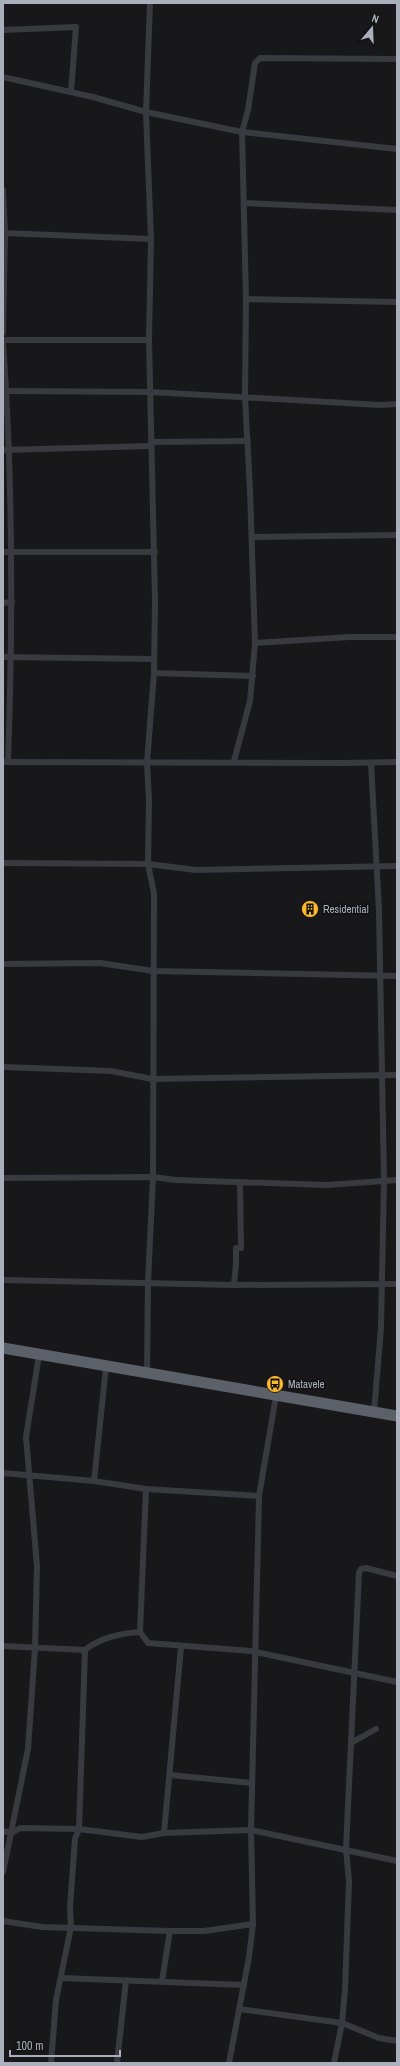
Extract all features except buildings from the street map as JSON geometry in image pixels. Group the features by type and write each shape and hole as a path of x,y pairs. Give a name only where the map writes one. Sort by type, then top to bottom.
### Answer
{"highway":[{"path":"3,1348 397,1416"}],"street":[{"path":"147,1374 148,1283 153,1177 152,1079 154,893 148,864 149,800 146,763 154,673 154,552 151,392 148,340 151,239 146,112 150,3"},
{"path":"3,30 76,27 71,92"},
{"path":"234,762 250,701 255,643 252,537 245,397 246,299 242,132 248,110 255,62 257,60 397,59"},
{"path":"3,77 71,92 146,112 242,132 397,149"},
{"path":"3,190 3,333"},
{"path":"244,203 397,210"},
{"path":"4,233 151,239"},
{"path":"246,299 397,302"},
{"path":"148,340 3,341 7,391 5,450 12,552 12,657 5,762 397,762"},
{"path":"7,391 151,392 380,406 397,404"},
{"path":"5,450 248,441"},
{"path":"252,537 397,536"},
{"path":"3,552 154,552"},
{"path":"3,603 12,602"},
{"path":"255,643 397,637"},
{"path":"3,657 154,658"},
{"path":"154,673 253,676"},
{"path":"371,763 379,911 384,1180 383,1284 374,1412"},
{"path":"3,864 148,864 196,870 397,866"},
{"path":"3,964 100,963 153,971 397,976"},
{"path":"3,1067 111,1071 152,1079 397,1075"},
{"path":"3,1178 153,1177 176,1180 327,1185 397,1180"},
{"path":"234,1285 236,1248 241,1248 240,1182"},
{"path":"3,1280 234,1285 397,1284"},
{"path":"3,1872 28,1749 36,1648 37,1566 31,1476 26,1437 39,1355"},
{"path":"94,1481 106,1366"},
{"path":"229,2063 244,1985 253,1924 251,1830 259,1496 276,1396"},
{"path":"3,1473 94,1481 146,1489 259,1496"},
{"path":"146,1489 140,1632 148,1643 256,1652 397,1682"},
{"path":"334,2063 342,2023 345,1990 349,1881 346,1849 355,1673 354,1646 358,1573 361,1569 366,1568 397,1576"},
{"path":"51,2063 56,2000 71,1927 70,1908 75,1839 79,1829 85,1650 91,1644 117,1635 140,1632"},
{"path":"3,1646 85,1650"},
{"path":"164,1833 182,1647"},
{"path":"351,1743 376,1729"},
{"path":"170,1775 252,1783"},
{"path":"3,1831 12,1833 20,1828 79,1829 142,1837 164,1833 251,1830 397,1861"},
{"path":"3,1921 42,1927 170,1932 204,1931 253,1924"},
{"path":"162,1981 170,1932"},
{"path":"61,1978 244,1985"},
{"path":"117,2063 126,1980"},
{"path":"239,2009 342,2023 379,2038 397,2040"}],"place":[{"name":"Residential","path":"310,909"},
{"name":"Matavele","path":"275,1384"}]}
